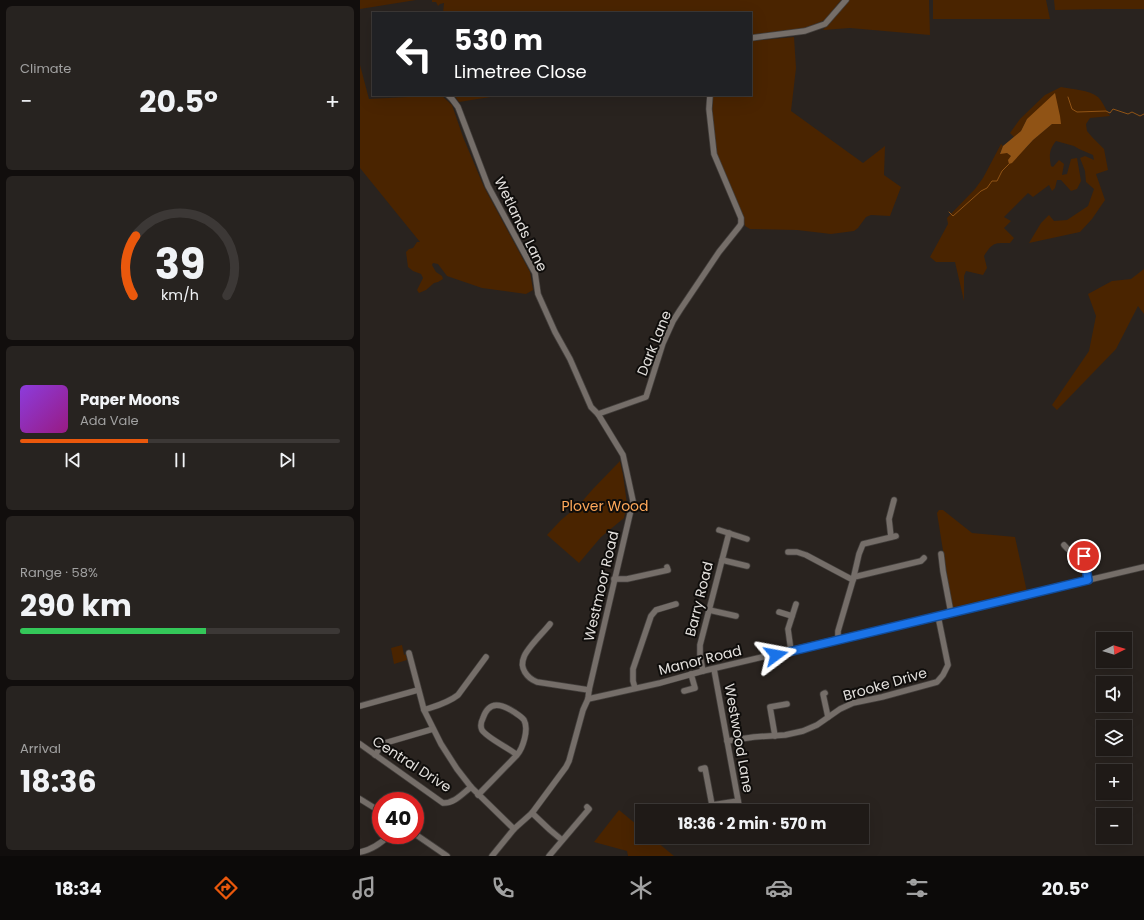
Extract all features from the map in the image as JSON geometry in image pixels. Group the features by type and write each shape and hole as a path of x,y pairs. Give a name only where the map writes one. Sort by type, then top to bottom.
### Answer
{"street":[{"path":"752,38 805,31 825,24 846,0"},
{"name":"Wetlands Lane","path":"449,96 458,107 488,186 535,272 538,294 555,332 570,359 592,407 598,414"},
{"name":"Dark Lane","path":"598,414 646,397 663,343 673,321 719,252 741,224 741,218 714,154 709,109 710,96"},
{"name":"Westmoor Road","path":"492,856 514,829 532,813 560,776 569,761 583,710 588,699 614,579 633,501 623,455 598,414"},
{"path":"838,639 837,633 863,544 894,536 889,519 894,500"},
{"path":"719,530 747,539"},
{"name":"Barry Road","path":"703,671 700,656 700,645 729,533"},
{"path":"1064,545 1067,550 1078,550 1082,552 1088,580"},
{"path":"788,552 797,552 806,555 854,579 921,561 924,558"},
{"path":"941,554 951,613"},
{"path":"722,560 748,566"},
{"path":"614,579 627,579 668,570 667,567"},
{"name":"Manor Road","path":"588,699 1144,567"},
{"path":"635,688 633,681 633,669 651,616 656,610 676,604"},
{"path":"791,651 788,633 796,604"},
{"path":"709,610 736,616"},
{"path":"779,612 792,616"},
{"name":"Brooke Drive","path":"728,742 754,737 785,735 803,731 817,725 840,709 853,703 882,697 937,682 943,675 948,665 938,616"},
{"path":"550,624 524,657 523,666 526,674 537,682 589,690"},
{"path":"409,653 424,710 441,744 471,787 514,829"},
{"path":"424,710 443,704 458,695 486,657"},
{"name":"Westwood Lane","path":"714,669 739,804"},
{"path":"684,691 695,688 691,674"},
{"path":"360,706 418,690"},
{"path":"825,694 823,694 828,717"},
{"path":"774,736 770,707 787,704"},
{"path":"478,795 521,751 526,733 524,721 520,717 506,707 496,705 491,707 483,716 481,726 483,731 517,755"},
{"path":"374,755 385,743 433,729"},
{"name":"Central Drive","path":"360,744 443,802 449,803 454,801 471,787"},
{"path":"701,769 705,768 711,804"},
{"path":"360,799 372,806"},
{"path":"727,804 738,801"},
{"path":"549,856 589,808 587,807"},
{"path":"532,813 562,840"},
{"path":"424,840 447,856"},
{"path":"360,852 369,850 379,844"}],"green space":[{"path":"360,0 416,0 360,9"},
{"path":"432,0 841,0 825,20 805,28 752,35 752,12 443,12 444,3 438,6 436,2 432,2"},
{"path":"849,0 929,0 930,35 850,28 823,30"},
{"path":"933,0 1046,0 1050,19 933,19"},
{"path":"1054,0 1144,0 1144,9 1055,10"},
{"path":"794,37 796,68 791,111 863,163 885,146 884,175 901,187 890,216 871,215 866,217 854,231 831,234 797,230 750,229 745,226 741,210 733,195 717,154 712,110 713,96 752,96 752,41"},
{"path":"360,65 369,99 409,96 442,96 452,105 463,137 484,187 530,272 533,290 526,294 482,288 447,276 438,264 433,263 432,265 436,272 442,276 443,279 419,293 417,290 423,278 421,274 408,267 406,252 413,248 417,242 420,242 360,168"},
{"path":"1061,87 1085,91 1095,95 1101,101 1110,116 1090,118 1086,124 1087,131 1104,149 1108,170 1096,174 1105,200 1092,219 1080,232 1029,243 1041,223 1049,215 1054,221 1067,220 1088,206 1094,189 1086,182 1085,171 1080,158 1085,156 1094,160 1093,155 1074,146 1056,141 1050,153 1051,166 1053,167 1059,160 1064,164 1062,175 1067,174 1071,159 1077,158 1081,181 1077,189 1071,191 1061,180 1057,180 1055,188 1052,191 1049,185 1033,197 1028,193 1004,217 1011,221 1004,228 1014,238 1010,243 997,243 990,248 984,256 987,268 983,275 966,271 964,276 964,301 955,262 936,262 930,257 948,224 947,218 975,189 983,178 1001,144 1003,146 1000,153 1007,153 1011,156 1026,148 1052,124 1027,119 1021,131 1014,137 1010,133 1020,119 1045,95"},
{"path":"455,96 497,96 459,102"},
{"path":"1144,269 1144,314 1138,306 1116,349 1057,410 1052,405 1089,351 1096,316 1088,294 1112,281 1131,279"},
{"name":"Plover Wood","path":"620,461 627,504 624,518 601,537 579,563 547,535 561,520 579,505"},
{"path":"939,510 943,510 972,533 1015,537 1027,592 954,609 952,607 937,513"},
{"path":"402,645 404,655 406,654 407,660 394,664 391,648"},
{"path":"619,810 635,823 635,844 659,844 674,856 628,856 627,851 594,842"}],"shaded area":[{"path":"1055,93 1061,124 1052,124 1033,140 1012,163 1009,164 1008,160 1011,156 1007,153 1000,154 1003,146 1021,131 1027,119"}],"waterway":[{"path":"1068,97 1072,109 1077,112 1106,111 1110,113 1113,109 1128,114 1132,112 1140,116 1144,114"},
{"path":"949,212 953,216 981,191 987,188 992,181 997,181 1002,171 1009,164"}],"route":[{"path":"776,655 1088,580 1084,556"}]}
